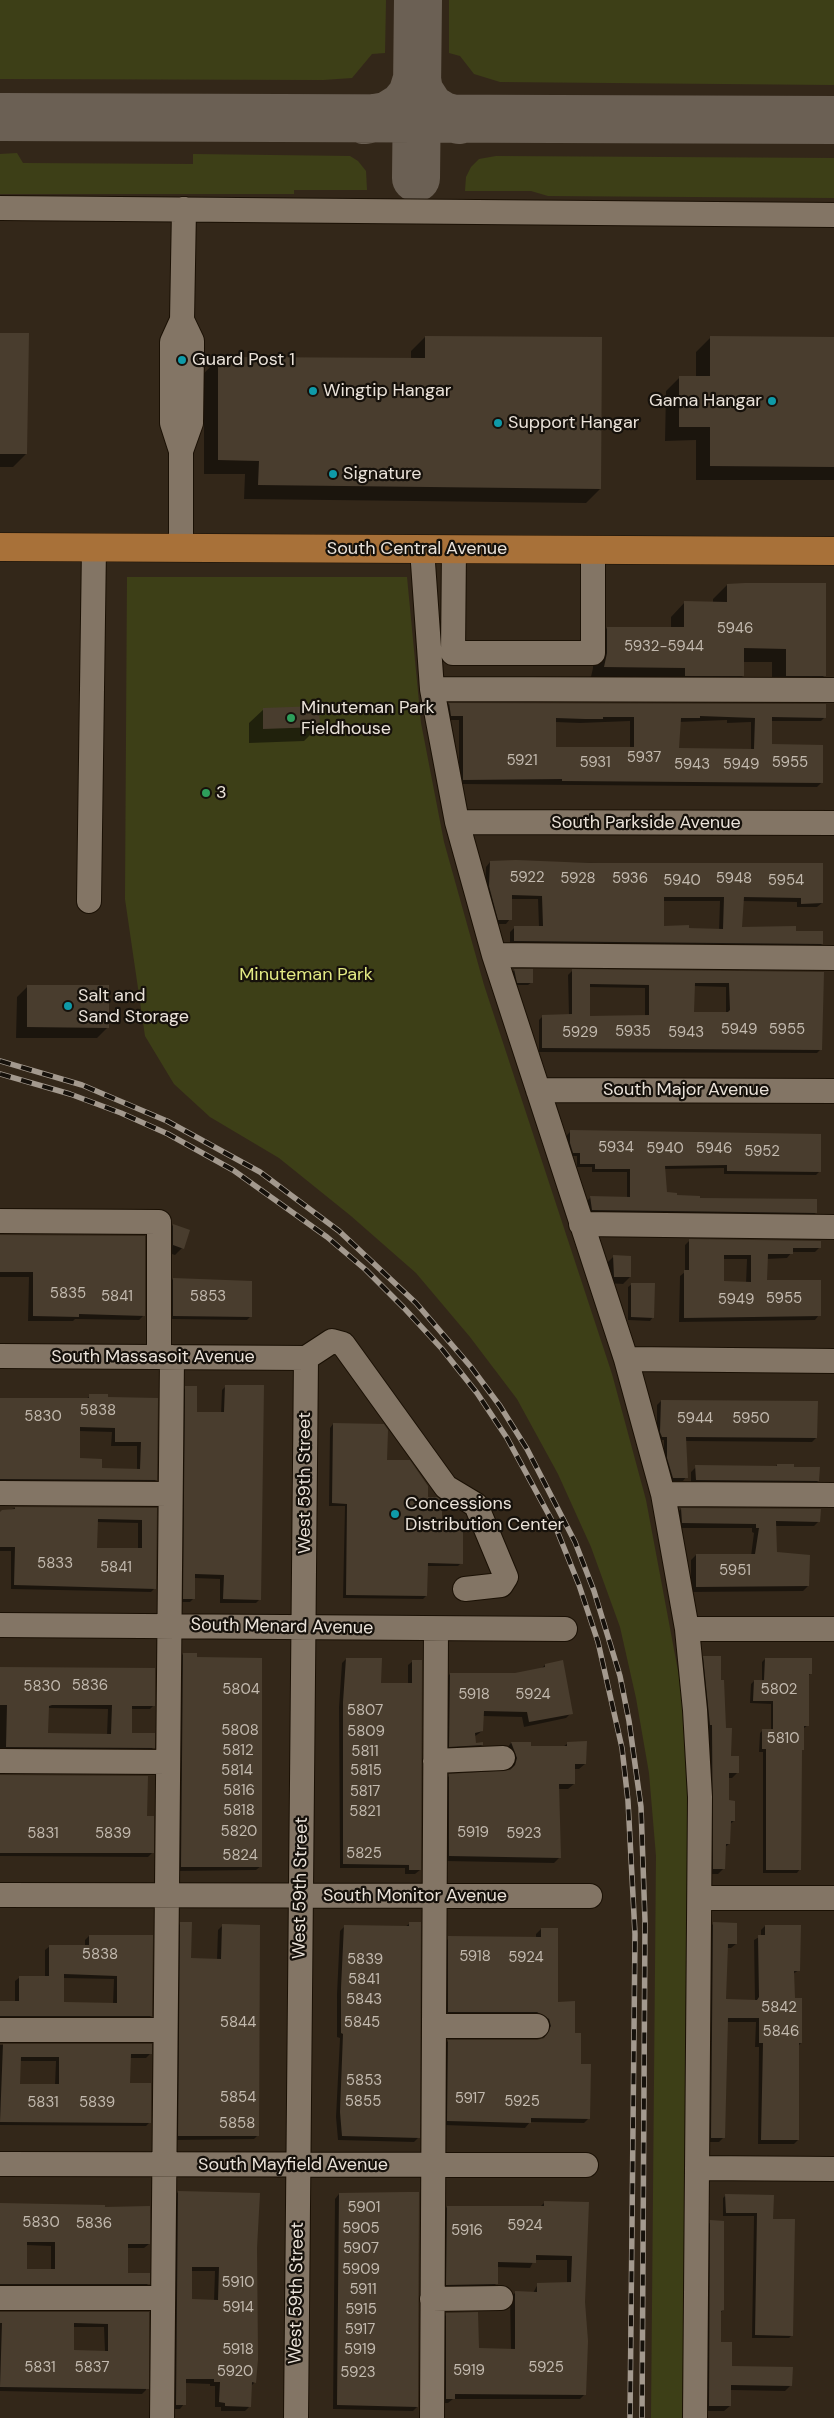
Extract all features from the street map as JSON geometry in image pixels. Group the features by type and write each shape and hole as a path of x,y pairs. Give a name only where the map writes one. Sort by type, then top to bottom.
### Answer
{"main road":[{"name":"South Central Avenue","path":"0,547 834,551"}],"street":[{"path":"0,208 834,215"},
{"path":"181,548 181,451 172,423 172,342 182,320 184,209"},
{"path":"89,901 94,548"},
{"path":"422,549 432,689 457,822 494,955 626,1359 663,1494 686,1629 695,1710 700,1797 694,2418"},
{"path":"454,550 453,654 593,653 594,550"},
{"path":"432,689 834,690"},
{"name":"South Parkside Avenue","path":"457,822 834,823"},
{"path":"494,955 834,958"},
{"name":"South Major Avenue","path":"538,1090 834,1091"},
{"path":"0,1221 158,1222 170,1494 162,2418"},
{"path":"581,1224 834,1227"},
{"path":"306,1358 332,1342 343,1344 446,1487 476,1505 506,1577 501,1585 465,1589"},
{"name":"South Massasoit Avenue","path":"0,1356 306,1358"},
{"name":"West 59th Street","path":"296,2418 306,1358"},
{"path":"626,1359 834,1361"},
{"path":"0,1493 170,1494"},
{"path":"663,1494 834,1495"},
{"name":"South Menard Avenue","path":"0,1625 565,1629"},
{"path":"432,2418 436,1629"},
{"path":"686,1629 834,1629"},
{"path":"434,1761 503,1758"},
{"path":"0,1761 168,1762"},
{"name":"South Monitor Avenue","path":"0,1895 590,1896"},
{"path":"700,1898 834,1898"},
{"path":"434,2026 537,2026"},
{"path":"0,2030 165,2030"},
{"name":"South Mayfield Avenue","path":"0,2164 586,2166"},
{"path":"697,2168 834,2169"},
{"path":"0,2298 162,2298"},
{"path":"432,2299 501,2298"}],"green space":[{"path":"0,0 386,0 385,53 372,54 352,78 323,80 0,79"},
{"path":"449,0 834,0 834,85 500,82 474,74 460,56 449,53"},
{"path":"17,153 23,163 193,164 193,154 350,156 358,161 366,171 367,190 294,190 294,194 0,194 0,154"},
{"path":"496,156 834,158 834,198 548,196 531,191 465,191 466,177 471,167 479,159"},
{"name":"Minuteman Park","path":"127,577 407,577 421,723 444,842 484,985 612,1374 646,1500 684,1703 689,1770 687,2418 651,2418 656,1856 649,1773 636,1698 620,1627 591,1547 558,1474 517,1399 470,1337 416,1273 351,1216 279,1158 210,1117 174,1084 145,1036 125,899"}],"building":[{"path":"0,333 29,333 27,454 0,454"},
{"path":"425,336 602,337 601,489 258,485 259,461 218,460 218,357 425,358"},
{"name":"Gama Hangar","path":"710,336 834,337 834,467 710,466 710,427 679,427 679,376 710,376"},
{"path":"826,583 826,676 786,676 786,649 744,648 744,676 685,676 685,668 604,667 607,653 607,627 684,627 684,601 727,602 727,584"},
{"path":"449,703 826,704 826,718 772,717 772,744 823,745 823,783 562,781 562,779 463,780 463,716 451,716","holes":["700,716 755,718 754,749 679,748 681,718 700,718","603,717 634,717 634,747 556,747 556,718 603,719"]},
{"name":"Minuteman Park Fieldhouse","path":"319,706 320,727 263,729 263,708"},
{"path":"490,861 823,863 823,903 801,904 801,898 744,897 742,927 796,926 796,931 823,931 823,944 514,941 514,926 543,926 542,896 512,895 512,920 498,920 489,886","holes":["664,897 724,897 723,929 689,928 689,925 664,926"]},
{"path":"514,969 533,969 533,983 517,983"},
{"path":"572,969 824,972 822,1050 542,1048 542,1015 572,1014","holes":["695,983 729,983 730,1010 728,1012 694,1012","590,984 649,985 649,1015 590,1016"]},
{"name":"Salt and Sand Storage","path":"27,985 109,985 109,1028 27,1027"},
{"path":"570,1130 821,1134 821,1172 727,1171 727,1165 665,1166 667,1192 677,1193 677,1195 700,1196 700,1198 817,1199 817,1213 592,1210 590,1196 630,1197 630,1169 595,1169 595,1164 580,1164 580,1153 573,1153 570,1143"},
{"path":"173,1224 190,1230 184,1249 173,1245"},
{"path":"0,1235 145,1236 145,1316 79,1314 79,1317 33,1316 33,1272 0,1272"},
{"path":"689,1239 821,1241 821,1248 793,1248 793,1254 768,1254 767,1280 821,1280 821,1316 684,1318 684,1270 689,1270","holes":["724,1255 751,1255 751,1282 724,1281"]},
{"path":"613,1255 631,1256 631,1277 614,1277"},
{"path":"173,1278 252,1281 252,1317 173,1316"},
{"path":"631,1283 655,1283 654,1318 631,1317"},
{"path":"225,1385 264,1385 261,1600 223,1599 224,1575 195,1574 195,1599 183,1599 185,1386 197,1386 197,1412 224,1412"},
{"path":"89,1394 108,1394 108,1397 158,1398 157,1480 0,1479 0,1398 89,1398","holes":["80,1427 115,1428 115,1442 141,1442 140,1469 102,1468 102,1459 80,1458"]},
{"path":"661,1400 818,1401 817,1438 686,1437 688,1478 673,1478 667,1458 667,1437 662,1437 660,1432"},
{"name":"Concessions Distribution Center","path":"333,1423 384,1424 388,1430 387,1460 410,1460 428,1486 428,1497 437,1497 442,1501 442,1524 463,1524 463,1564 428,1563 427,1596 346,1595 347,1504 332,1503"},
{"path":"777,1464 794,1464 794,1467 820,1467 819,1481 696,1480 695,1465 777,1466"},
{"path":"15,1507 157,1508 156,1589 14,1585 15,1547 0,1547 0,1512 2,1510 15,1509","holes":["98,1519 142,1520 142,1548 97,1548"]},
{"path":"681,1508 821,1509 820,1522 776,1521 777,1552 810,1555 809,1586 696,1587 696,1554 755,1554 759,1528 756,1528 756,1524 682,1523"},
{"path":"183,1653 197,1653 197,1657 262,1658 262,1867 181,1867"},
{"path":"703,1656 721,1656 721,1680 724,1680 726,1728 732,1728 731,1756 739,1756 739,1773 729,1773 729,1800 735,1801 735,1821 731,1821 730,1844 726,1844 725,1869 713,1869 712,1725 710,1725"},
{"path":"346,1658 382,1658 381,1683 412,1683 412,1660 422,1660 421,1870 409,1870 409,1865 343,1864 343,1702"},
{"path":"765,1658 812,1658 812,1674 809,1674 809,1726 804,1726 804,1750 802,1750 801,1870 766,1870 766,1749 762,1749 762,1729 773,1729 773,1701 753,1701 754,1680 764,1680"},
{"path":"563,1660 573,1714 529,1722 527,1712 484,1711 483,1731 475,1733 476,1743 483,1742 483,1745 449,1747 450,1673 515,1673 545,1667 545,1664"},
{"path":"0,1667 155,1668 155,1706 132,1706 132,1733 155,1733 155,1748 6,1747 7,1705 0,1705","holes":["112,1705 111,1734 48,1733 49,1706"]},
{"path":"587,1741 586,1764 575,1764 575,1784 559,1784 561,1858 449,1856 449,1774 510,1770 515,1765 517,1758 511,1742 531,1742 531,1746 567,1746 567,1742"},
{"path":"0,1775 148,1776 147,1816 154,1816 154,1853 0,1853"},
{"path":"180,1922 192,1922 191,1958 221,1959 222,1924 260,1925 259,2136 178,2136"},
{"path":"409,1922 421,1922 420,2138 342,2136 340,2112 343,2034 341,2033 341,1988 344,1925 409,1926"},
{"path":"713,1922 737,1923 737,1944 728,1944 726,1999 757,2000 759,1997 758,1935 765,1935 765,1925 801,1925 800,1971 794,1971 795,1998 802,1998 802,2043 799,2043 799,2140 761,2140 763,2043 759,2043 759,2018 728,2018 725,2138 711,2138"},
{"path":"541,1928 558,1928 558,2002 575,2001 575,2033 581,2033 581,2064 591,2064 590,2119 531,2118 531,2123 447,2121 448,2040 537,2040 544,2038 551,2026 549,2019 537,2012 448,2012 448,1936 541,1937"},
{"path":"89,1935 153,1935 152,2016 0,2016 0,2001 19,2001 19,1976 49,1976 49,1945 89,1945","holes":["64,1974 117,1976 117,2003 64,2002"]},
{"path":"3,2044 152,2044 152,2054 131,2054 130,2083 151,2083 151,2123 0,2122","holes":["21,2057 59,2057 59,2084 20,2084"]},
{"path":"178,2191 260,2193 257,2248 258,2359 256,2383 252,2382 251,2407 225,2406 225,2403 219,2402 220,2382 214,2382 214,2379 186,2379 186,2405 176,2405","holes":["192,2267 219,2267 218,2300 192,2299"]},
{"path":"419,2192 418,2407 337,2405 339,2193"},
{"path":"725,2194 774,2195 773,2219 795,2219 793,2336 755,2335 757,2213 726,2213"},
{"path":"544,2201 589,2202 585,2302 588,2341 586,2395 455,2394 455,2399 446,2399 446,2313 478,2312 479,2348 515,2349 515,2291 537,2292 537,2283 571,2282 572,2256 536,2255 536,2263 498,2262 498,2284 446,2285 447,2206 544,2206"},
{"path":"0,2203 105,2205 105,2207 150,2206 150,2244 128,2244 128,2273 150,2273 150,2284 0,2284","holes":["27,2242 55,2242 55,2269 27,2269"]},
{"path":"710,2220 724,2221 724,2310 721,2311 721,2342 732,2342 732,2366 793,2367 792,2386 731,2385 731,2406 709,2406"},
{"path":"0,2312 149,2312 149,2389 0,2387 2,2323 0,2323","holes":["74,2323 108,2324 108,2351 74,2350"]}],"taxiway":[{"path":"416,178 418,0"},
{"path":"364,120 387,116 403,106 412,95 417,79 419,91 430,108 443,116 459,120"},
{"path":"0,117 834,120"}],"railway":[{"path":"0,1061 82,1085 167,1121 260,1172 339,1231 416,1303 471,1367 500,1406 527,1449 575,1542 594,1591 620,1676 629,1721 641,1807 645,1921 642,2418"},
{"path":"0,1074 70,1094 121,1113 168,1134 233,1170 327,1237 366,1270 404,1308 442,1349 477,1393 507,1438 556,1528 579,1585 598,1642 622,1748 628,1801 635,1934 630,2418"}],"place":[{"name":"Guard Post 1","path":"182,360"},
{"name":"Wingtip Hangar","path":"313,391"},
{"name":"Gama Hangar","path":"772,401"},
{"name":"Support Hangar","path":"498,423"},
{"name":"Signature","path":"333,474"},
{"name":"Minuteman Park Fieldhouse","path":"291,718"},
{"name":"3","path":"206,793"},
{"name":"Salt and Sand Storage","path":"68,1006"},
{"name":"Concessions Distribution Center","path":"395,1514"}]}
